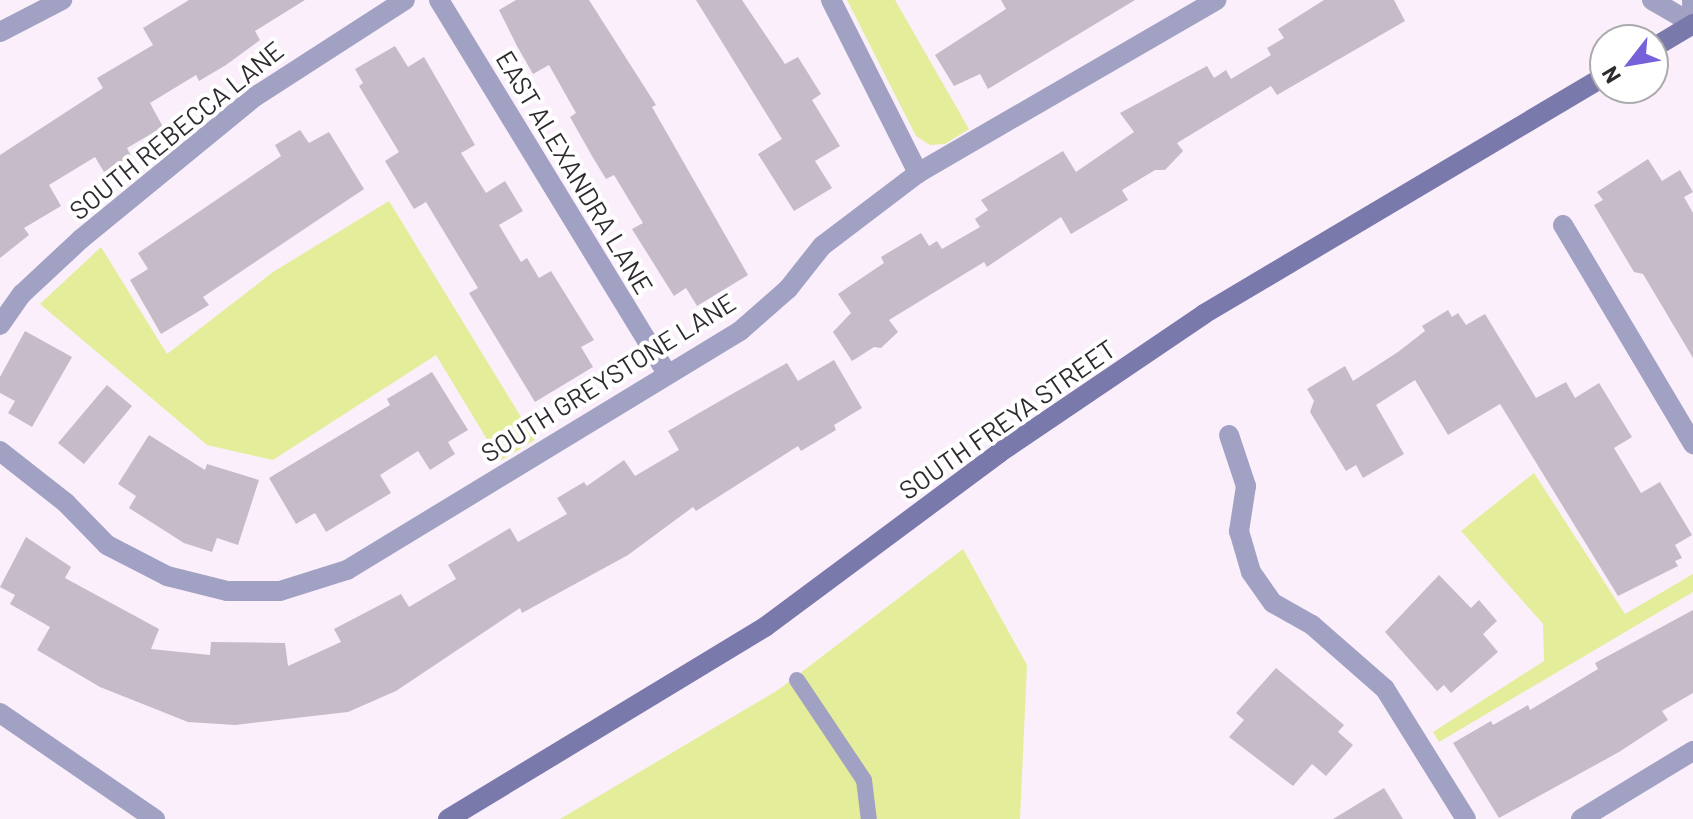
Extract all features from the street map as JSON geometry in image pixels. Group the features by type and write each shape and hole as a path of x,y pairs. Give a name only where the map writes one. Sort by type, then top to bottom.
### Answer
{"main road":[{"path":"1669,38 1693,24"},
{"name":"SOUTH FREYA STREET","path":"448,819 765,627 999,453 1204,314 1589,85"}],"street":[{"path":"0,32 62,0"},
{"name":"SOUTH REBECCA LANE","path":"0,325 22,294 81,239 256,96 405,0"},
{"name":"EAST ALEXANDRA LANE","path":"439,0 666,372"},
{"path":"831,0 918,173"},
{"name":"SOUTH GREYSTONE LANE","path":"0,451 66,503 107,545 167,576 227,591 280,591 347,570 666,372 740,331 788,289 822,246 918,173 1216,0"},
{"path":"1652,0 1693,24"},
{"path":"1692,0 1693,24"},
{"path":"1563,225 1693,444"},
{"path":"1229,435 1246,486 1239,531 1251,572 1273,603 1312,625 1385,689 1466,819"},
{"path":"0,713 131,810 155,819"},
{"path":"1581,819 1693,751"}],"lane":[{"path":"797,680 864,780 869,819"}],"green space":[{"path":"847,0 895,0 969,129 945,144 930,145 916,136"},
{"path":"389,201 535,440 500,461 436,355 273,460 207,445 40,304 101,247 167,354 273,272"},
{"path":"1534,473 1625,614 1693,574 1693,592 1439,742 1433,732 1544,661 1543,624 1461,531"},
{"path":"963,549 1027,665 1020,819 560,819 778,690"}],"building":[{"path":"189,0 305,0 255,31 260,40 226,65 199,81 196,75 150,103 163,127 127,148 131,156 104,172 95,157 49,185 61,206 24,228 29,235 0,258 0,155 103,88 97,78 153,45 143,28"},
{"path":"516,0 589,0 656,105 652,107 748,275 697,306 686,288 674,296 632,229 643,223 614,175 606,179 592,156 570,117 576,113 549,65 533,74 517,46 499,10"},
{"path":"696,0 742,0 785,64 798,57 821,94 812,100 840,146 815,161 832,188 794,211 758,154 782,139"},
{"path":"1001,0 1135,0 988,89 980,74 954,86 935,55 1006,9"},
{"path":"1324,0 1394,0 1405,21 1277,95 1271,86 1177,143 1183,151 1165,170 1155,170 1122,190 1128,200 1071,234 1061,217 987,267 984,262 889,320 898,332 881,348 874,347 852,361 833,332 851,313 838,294 884,263 881,257 921,233 929,246 937,241 942,249 980,227 975,219 988,210 981,200 1063,151 1076,172 1134,132 1120,113 1207,66 1214,78 1226,70 1231,79 1271,55 1267,48 1284,38 1278,29"},
{"path":"395,46 408,67 424,57 475,145 461,153 486,193 505,181 523,211 499,225 521,262 527,258 539,278 551,271 594,340 581,347 593,367 535,402 469,293 478,288 426,202 414,209 385,161 399,152 359,86 363,83 355,69"},
{"path":"300,130 309,143 329,132 364,189 203,297 209,305 161,334 130,280 148,269 138,253 281,156 275,145"},
{"path":"1648,159 1662,181 1680,170 1693,192 1684,197 1693,213 1693,358 1643,274 1634,272 1594,205 1603,200 1597,192"},
{"path":"1448,310 1452,317 1458,313 1466,325 1485,314 1536,398 1566,382 1575,398 1599,383 1632,437 1614,448 1641,493 1660,482 1692,535 1675,545 1682,558 1675,561 1678,566 1618,596 1500,404 1448,435 1415,380 1376,405 1404,454 1363,478 1356,465 1346,471 1310,412 1314,401 1307,389 1345,366 1353,381 1398,352 1425,331 1422,326"},
{"path":"25,331 72,357 32,427 8,413 15,401 0,393 0,377"},
{"path":"834,360 862,408 834,425 836,430 801,451 798,446 696,511 693,507 628,555 522,613 520,608 396,691 348,712 235,725 188,722 100,687 37,650 50,627 10,604 15,595 0,587 26,537 71,567 65,578 159,629 151,649 210,655 211,642 285,643 288,666 341,642 334,629 401,594 409,607 456,579 448,565 510,528 518,542 567,514 557,498 584,482 587,486 624,460 635,476 679,450 668,431 787,363 798,381"},
{"path":"432,372 468,430 448,442 455,454 430,470 418,451 380,475 391,493 326,532 315,513 296,524 269,478 390,405 387,399"},
{"path":"107,385 132,406 84,464 58,443"},
{"path":"149,435 205,470 207,464 259,480 238,545 217,538 212,552 184,543 129,508 136,496 118,484"},
{"path":"1439,575 1471,608 1479,600 1497,621 1483,634 1498,652 1451,693 1444,685 1437,691 1385,632"},
{"path":"1693,610 1693,693 1662,711 1668,720 1619,752 1499,818 1453,743 1491,721 1493,725 1528,705 1530,710 1598,669 1595,663"},
{"path":"1276,668 1344,725 1338,732 1353,745 1326,776 1312,764 1293,786 1229,737 1244,720 1236,713"},
{"path":"1384,788 1403,819 1333,819"}]}
